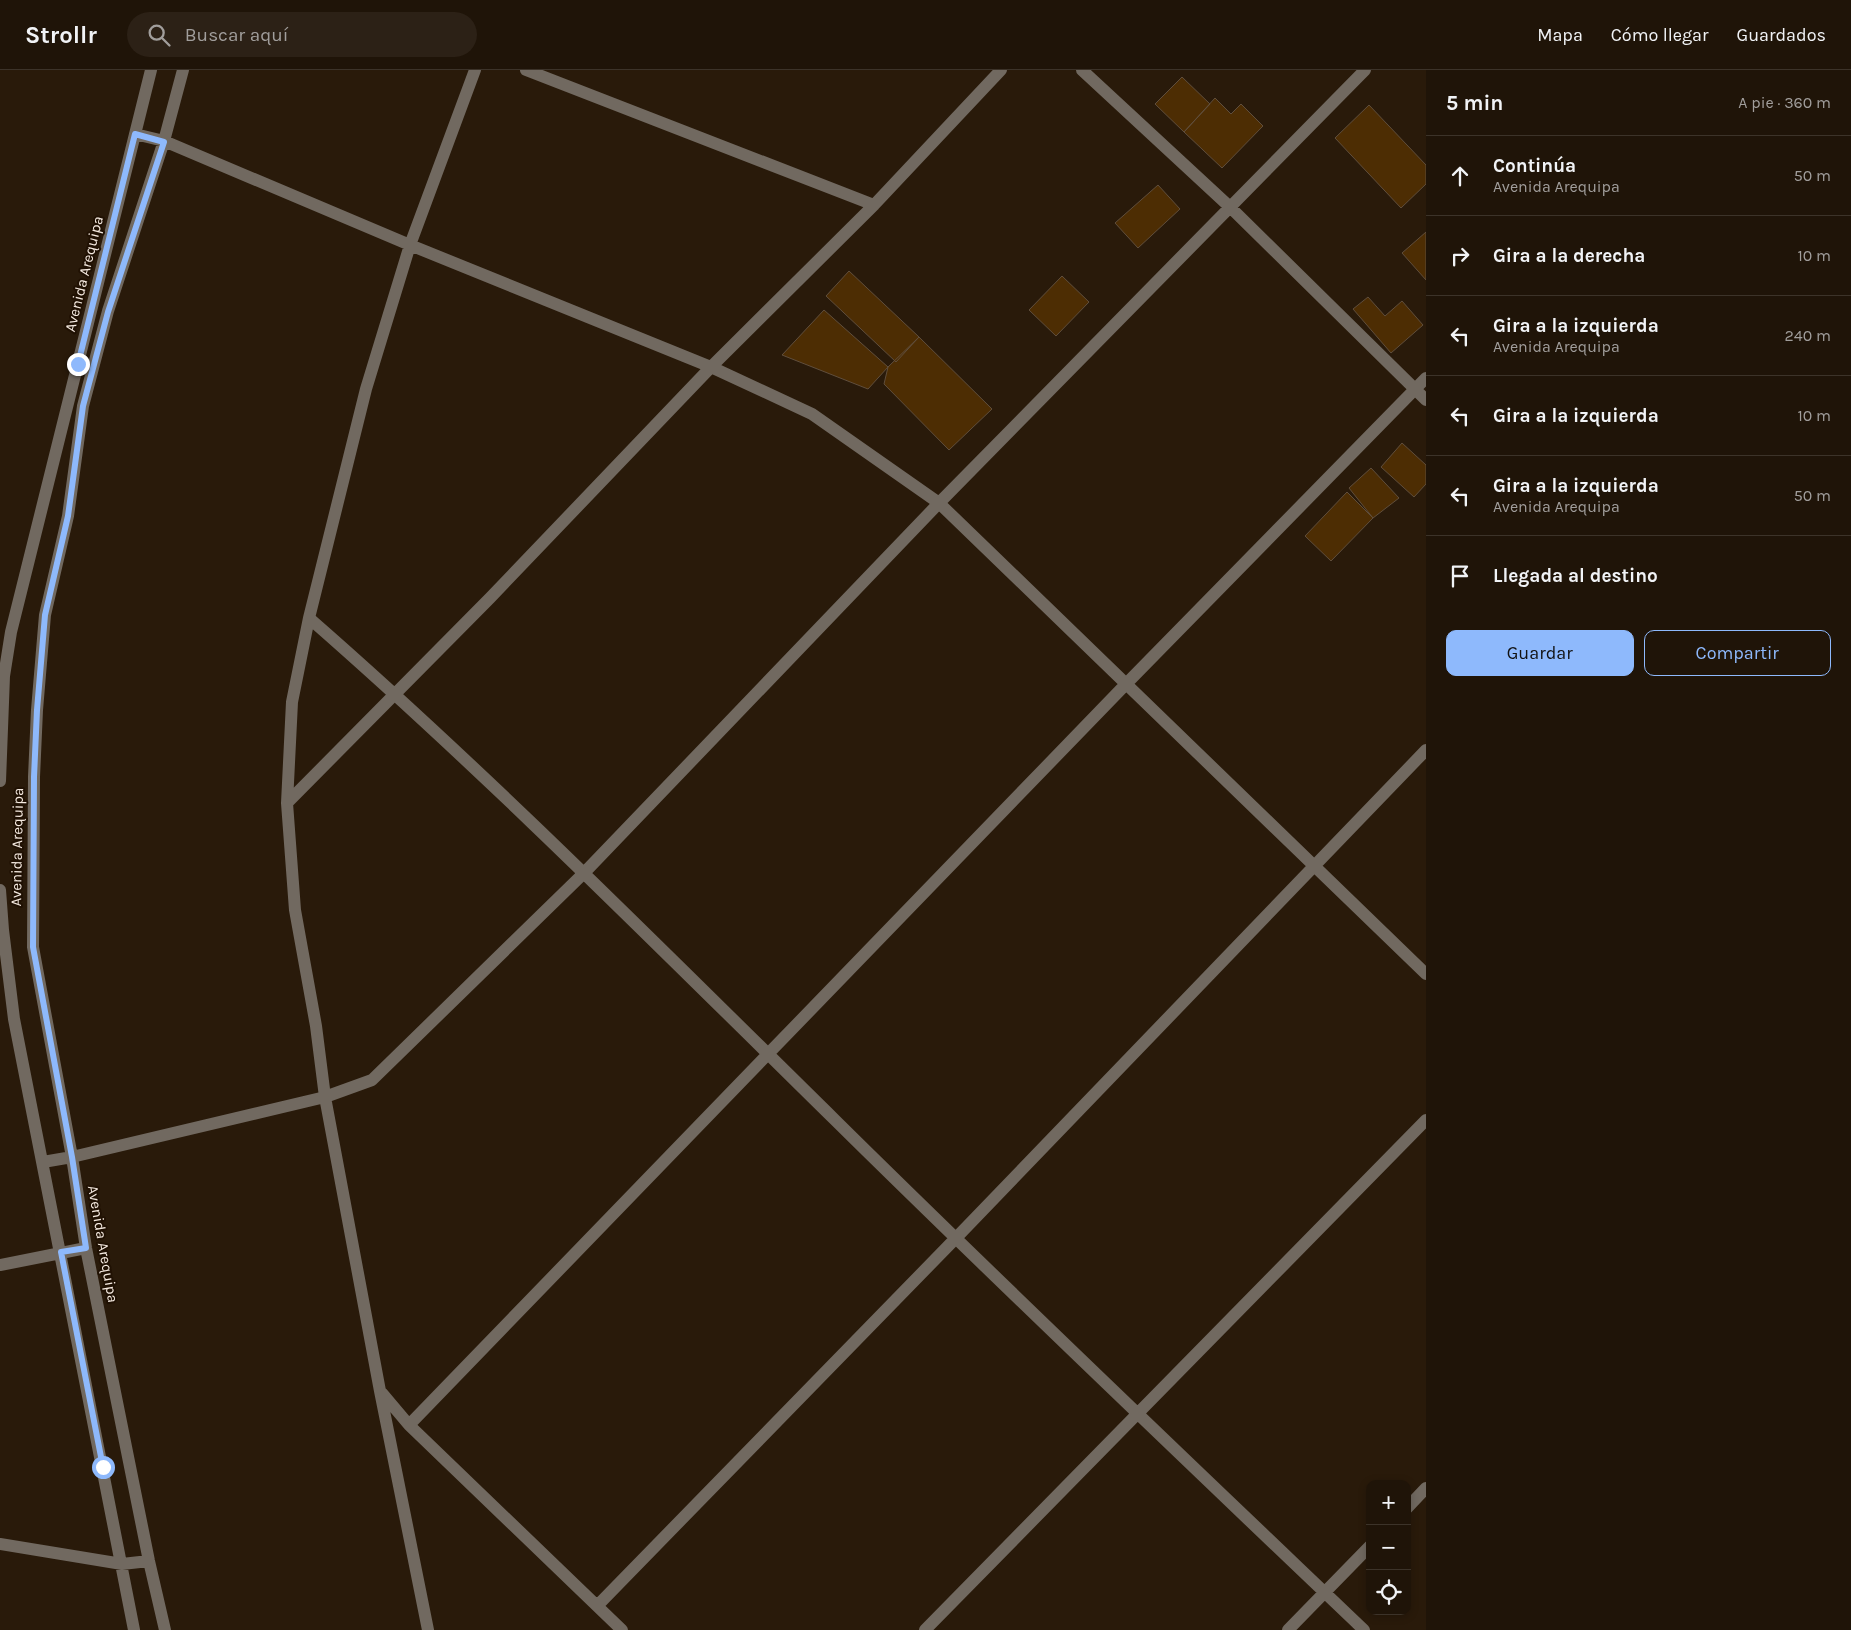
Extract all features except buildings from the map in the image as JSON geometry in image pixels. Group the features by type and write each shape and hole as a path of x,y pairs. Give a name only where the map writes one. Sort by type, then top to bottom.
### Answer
{"street":[{"name":"Avenida Arequipa","path":"0,781 4,676 11,632 151,70"},
{"name":"Avenida Arequipa","path":"165,1630 149,1561 86,1248 72,1157 33,947 34,777 44,624 68,516 83,406 108,312 164,142 183,70"},
{"path":"428,1630 380,1391 325,1097 316,1026 295,910 287,803 292,702 309,618 366,389 410,245 475,70"},
{"path":"526,70 874,205"},
{"path":"287,803 490,598 712,367 874,205 1001,70"},
{"path":"1082,70 1231,208 1426,400"},
{"path":"43,1162 72,1157 325,1097 372,1080 584,873 939,503 1365,70"},
{"path":"135,134 164,142 410,245 712,367 812,414 939,503 1426,974"},
{"path":"409,1425 1127,683 1426,378"},
{"path":"309,618 396,694 584,873 955,1239 1364,1630"},
{"path":"597,1606 955,1239 1426,750"},
{"name":"Avenida Arequipa","path":"0,890 14,1019 134,1630"},
{"path":"925,1630 1426,1120"},
{"path":"0,1265 86,1248"},
{"path":"380,1391 409,1425 622,1630"},
{"path":"1411,1504 1426,1488"},
{"path":"0,1544 122,1564 149,1561"},
{"path":"1288,1630 1366,1550"}],"route":[{"path":"78,364 135,134 164,142 108,312 83,406 68,516 45,615 37,710 34,777 33,947 72,1157 86,1248 61,1252 103,1467"}]}
